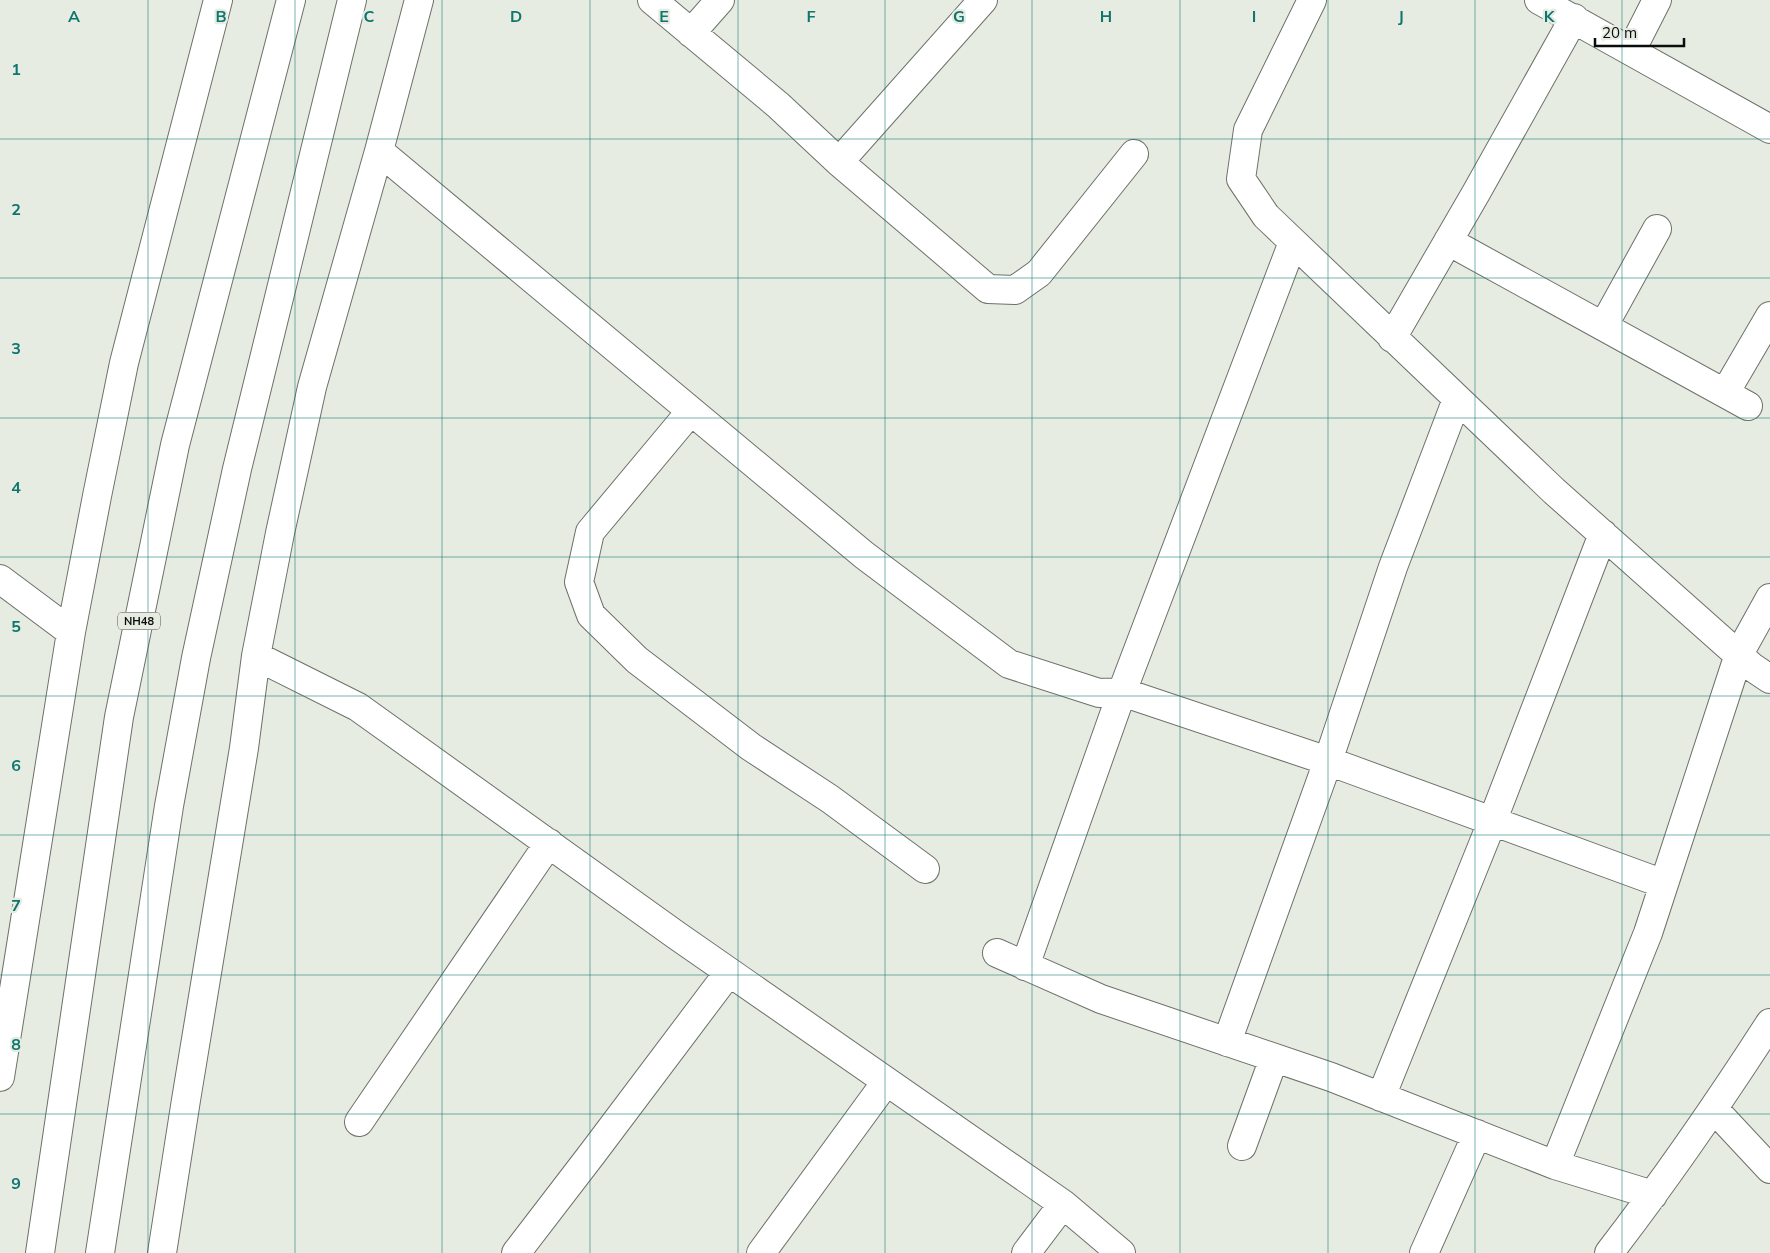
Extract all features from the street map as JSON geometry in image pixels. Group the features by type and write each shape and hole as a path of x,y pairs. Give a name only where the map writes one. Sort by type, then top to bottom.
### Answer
{"main road":[{"path":"0,1077 3,1037 71,632 124,363 218,0"},
{"name":"NH48","path":"40,1253 119,717 175,445 291,0"},
{"path":"100,1253 169,806 196,658 239,459 352,0"},
{"path":"162,1253 244,748 256,656 280,533 312,387 419,0"},
{"path":"652,0 778,105 839,162 988,289 1015,290 1039,273 1134,154"},
{"path":"691,33 720,0"},
{"path":"839,162 983,0"},
{"path":"1312,0 1248,130 1241,179 1266,216 1392,338 1554,491 1738,654 1770,679"},
{"path":"1539,0 1770,129"},
{"path":"1631,51 1657,0"},
{"path":"1392,338 1574,18"},
{"path":"379,150 864,555 1009,664 1099,693 1122,692 1328,761 1664,884"},
{"path":"1604,325 1657,229"},
{"path":"1448,241 1604,325 1737,400 1770,316"},
{"path":"1025,966 1122,692 1293,242"},
{"path":"1228,1042 1328,761 1393,567 1457,399"},
{"path":"691,411 590,532 579,582 591,615 637,660 728,730 830,799 925,869"},
{"path":"1381,1097 1492,822 1603,534"},
{"path":"0,579 71,632"},
{"path":"1556,1165 1648,933 1738,654 1770,598"},
{"path":"256,656 358,707 729,972 1063,1204 1122,1253"},
{"path":"359,1122 548,843"},
{"path":"997,953 1101,998 1381,1097 1556,1165 1653,1195"},
{"path":"516,1253 729,972"},
{"path":"1609,1253 1714,1109 1770,1023"},
{"path":"1242,1146 1274,1058"},
{"path":"761,1253 886,1082"},
{"path":"1714,1109 1770,1169"},
{"path":"1424,1253 1477,1134"},
{"path":"1026,1253 1063,1204"}]}
